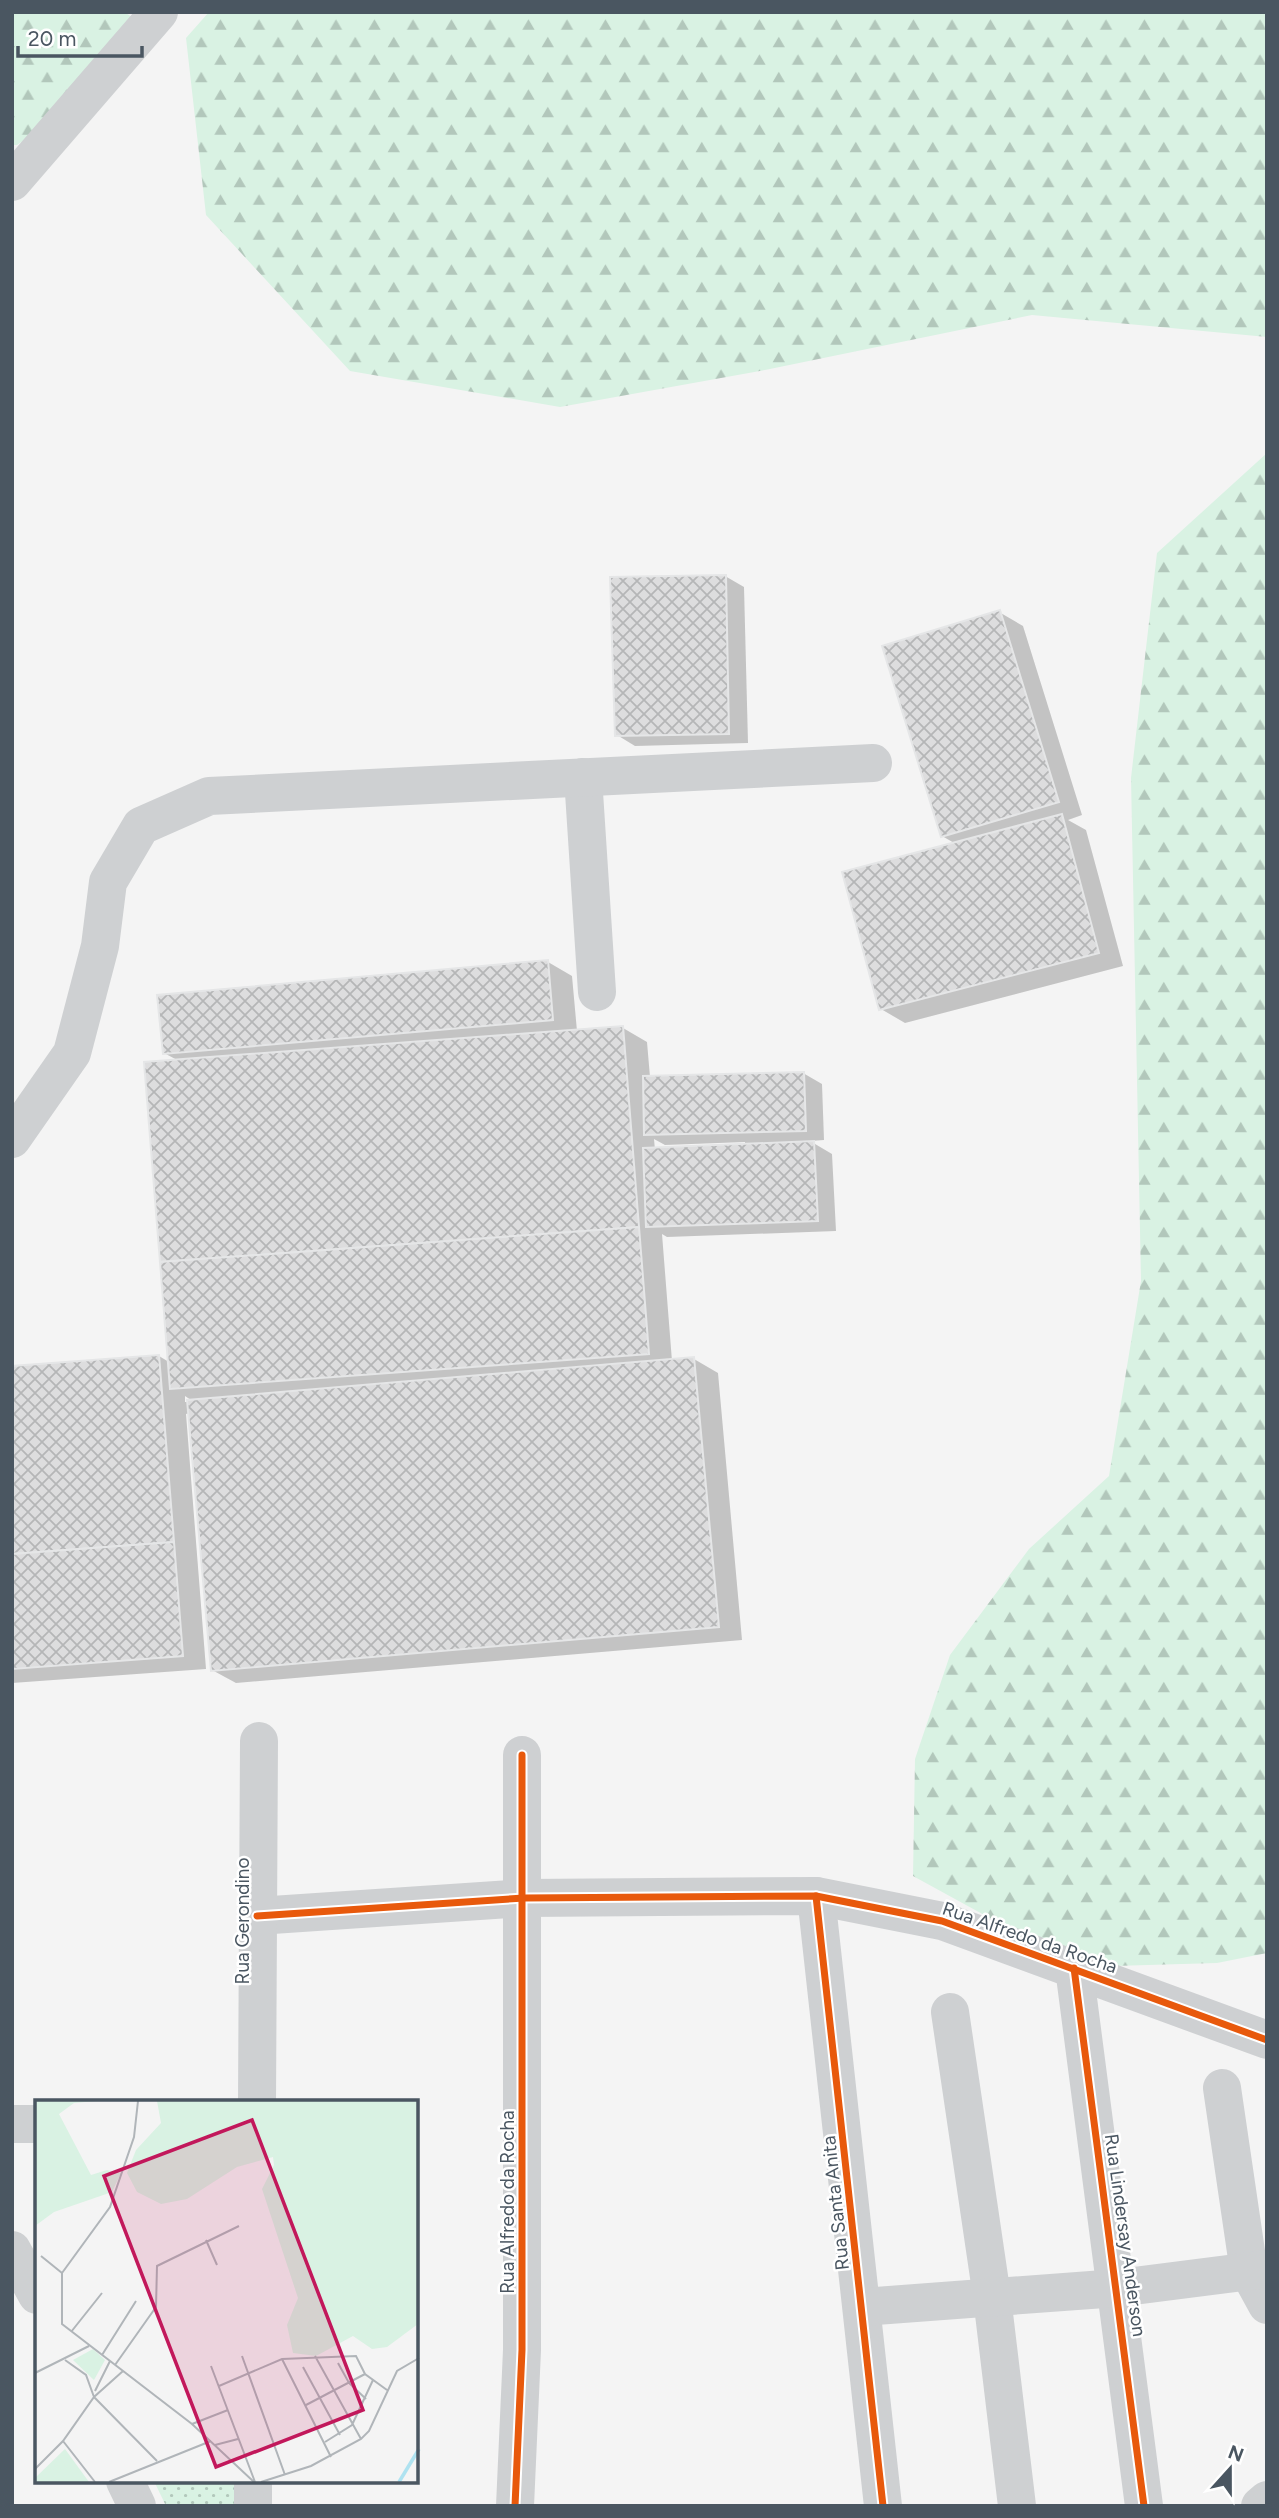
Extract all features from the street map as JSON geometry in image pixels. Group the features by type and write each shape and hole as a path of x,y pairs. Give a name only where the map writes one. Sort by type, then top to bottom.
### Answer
{"street":[{"path":"12,182 159,12"},
{"path":"12,1139 72,1053 100,946 108,882 141,826 209,796 873,763"},
{"path":"583,777 597,992"},
{"name":"Rua Gerondino","path":"257,2100 259,1741"},
{"name":"Rua Alfredo da Rocha","path":"516,2506 522,2350 522,1755"},
{"name":"Rua Alfredo da Rocha","path":"257,1916 524,1898 816,1896 942,1921 1267,2039"},
{"name":"Rua Santa Anita","path":"816,1896 883,2506"},
{"name":"Rua Lindersay Anderson","path":"1074,1968 1118,2288 1144,2506"},
{"path":"950,2012 992,2297 1017,2506"},
{"path":"1222,2088 1267,2305"},
{"path":"12,2124 35,2124"},
{"path":"12,2250 35,2291"},
{"path":"1118,2288 1258,2270"},
{"name":"Rua Lindersay Anderson","path":"862,2307 1118,2288"},
{"path":"12,2308 35,2308"},
{"path":"126,2483 137,2506"},
{"path":"253,2483 253,2506"},
{"path":"1260,2506 1267,2500"}],"green space":[{"path":"12,12 124,12 142,23 99,89 17,145 12,145"},
{"path":"209,12 1267,12 1267,337 1032,315 765,370 560,407 350,371 206,215 186,38"},
{"path":"1267,453 1267,1953 1217,1963 1079,1967 913,1876 915,1759 950,1655 1029,1549 1109,1476 1141,1281 1131,778 1157,553"},
{"path":"155,2483 243,2483 243,2506 166,2506"}],"building":[{"path":"726,575 729,734 615,736 610,577"},
{"path":"1000,610 1059,802 941,837 882,646"},
{"path":"1062,814 1099,953 879,1010 842,872"},
{"path":"548,960 553,1020 163,1054 157,995"},
{"path":"623,1026 639,1227 160,1262 144,1062"},
{"path":"804,1072 806,1131 644,1135 643,1076"},
{"path":"814,1141 818,1221 646,1227 643,1148"},
{"path":"639,1227 649,1354 170,1389 160,1262"},
{"path":"159,1355 174,1542 12,1554 12,1366"},
{"path":"694,1357 719,1627 211,1671 187,1400"},
{"path":"174,1542 183,1656 12,1669 12,1554"}],"cycle path":[{"path":"515,2506 522,2350 522,1755"},
{"path":"816,1896 883,2506"},
{"path":"257,1916 524,1898 816,1896 942,1921 1267,2040"},
{"path":"1074,1968 1144,2506"}]}
